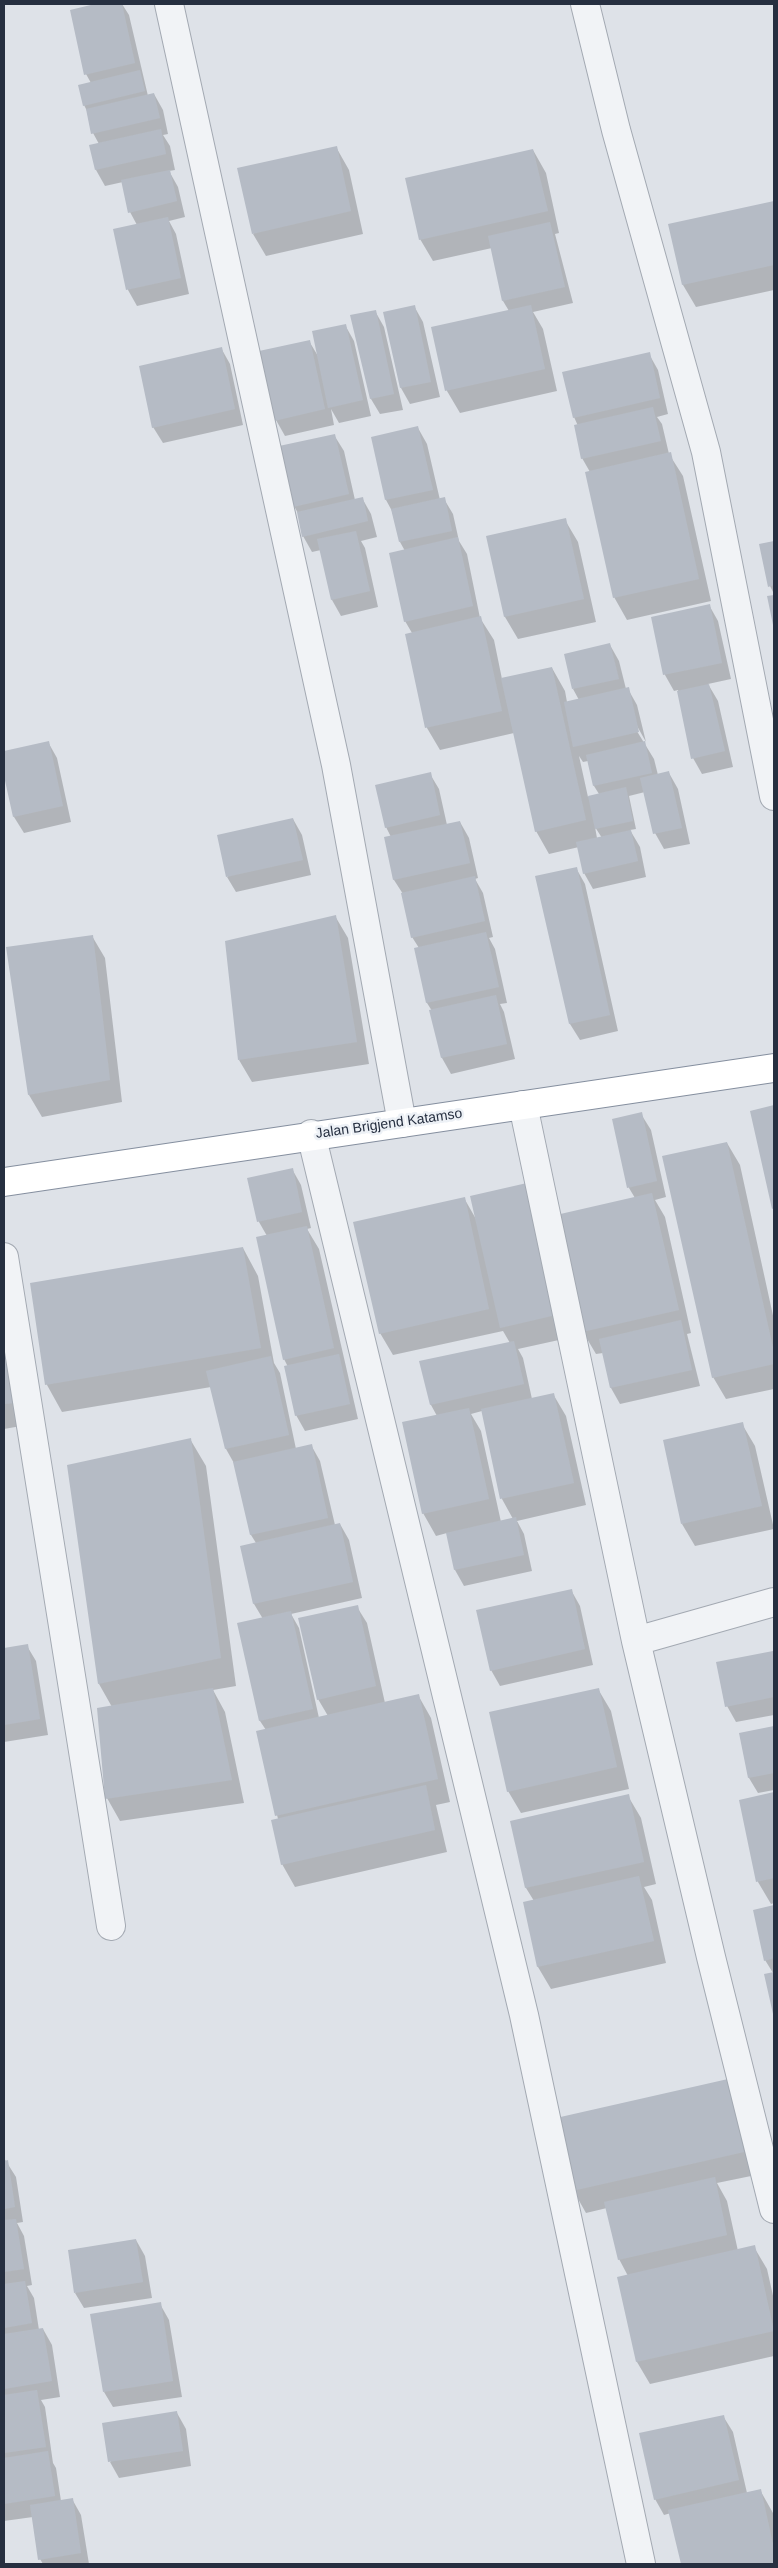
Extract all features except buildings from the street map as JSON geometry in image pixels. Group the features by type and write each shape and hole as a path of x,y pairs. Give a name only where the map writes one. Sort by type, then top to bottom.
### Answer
{"highway":[{"name":"Jalan Brigjend Katamso","path":"4,1182 311,1134 402,1123 774,1068"}],"street":[{"path":"169,4 334,756 402,1123"},
{"path":"584,4 616,130 706,452 774,796"},
{"path":"523,1105 636,1641 774,2209"},
{"path":"311,1134 524,2015 641,2564"},
{"path":"4,1257 111,1926"},
{"path":"636,1641 774,1602"}]}
